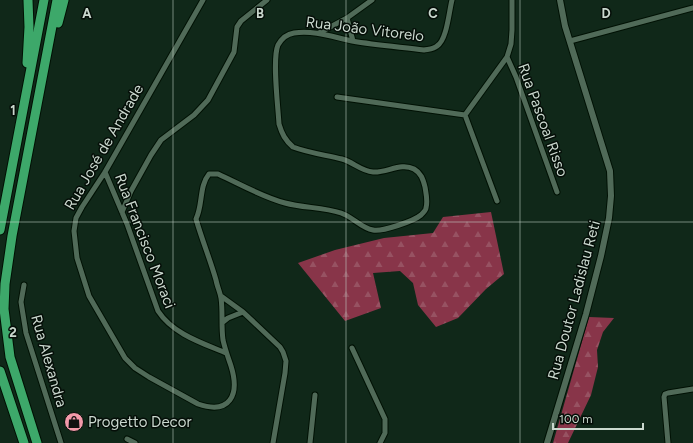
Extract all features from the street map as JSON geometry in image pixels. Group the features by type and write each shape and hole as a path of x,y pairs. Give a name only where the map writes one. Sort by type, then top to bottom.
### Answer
{"highway":[{"path":"26,90 29,27 28,0"},
{"path":"0,230 44,0"},
{"path":"37,443 10,357 4,309 5,284 7,262 57,0"},
{"path":"46,61 58,25 64,0"},
{"path":"0,371 24,443"}],"street":[{"name":"Rua José de Andrade","path":"196,219 221,296 223,339 234,382 232,396 229,402 216,408 198,404 149,377 135,368 125,358 90,296 77,258 74,243 76,218 105,172 203,0"},
{"path":"122,212 131,191 151,155 162,140 194,114 208,100 234,52 237,28 241,21 267,0"},
{"path":"319,33 347,18 372,0"},
{"name":"Rua João Vitorelo","path":"196,219 206,177 209,174 214,173 284,203 340,212 349,216 364,227 372,230 378,231 416,219 422,215 426,208 424,180 420,173 415,170 409,167 403,167 380,172 365,171 343,159 292,147 286,141 279,124 275,62 278,47 284,36 306,32 319,33 353,41 424,50 437,47 445,33 452,0"},
{"name":"Rua Pascoal Risso","path":"465,115 507,57 512,30 512,0"},
{"name":"Rua Doutor Ladislau Reti","path":"547,443 586,314 601,256 609,218 611,196 610,171 564,26 560,0"},
{"path":"570,41 693,8"},
{"path":"347,18 353,41"},
{"name":"Rua Pascoal Risso","path":"507,57 516,77 557,192"},
{"path":"337,97 465,115 497,201"},
{"name":"Rua Francisco Moraci","path":"105,172 122,212 156,306 163,319 171,326 199,342 226,353"},
{"name":"Rua Alexandra","path":"24,284 22,302 26,333 61,443"},
{"path":"221,296 243,312 274,340 283,352 286,361 285,373 274,443"},
{"path":"223,322 228,318 243,312"},
{"path":"352,348 385,419 385,433 380,443"},
{"path":"668,443 665,394 693,390"},
{"path":"310,443 315,395"},
{"path":"127,439 135,443"}],"green space":[{"path":"491,212 504,274 486,289 458,318 436,327 418,305 413,283 400,271 373,273 381,308 345,321 298,263 335,250 384,238 433,233 443,217"},
{"path":"589,317 614,318 603,332 597,350 598,367 591,395 568,443 553,443"}],"place":[{"name":"Progetto Decor","path":"74,422"}]}
